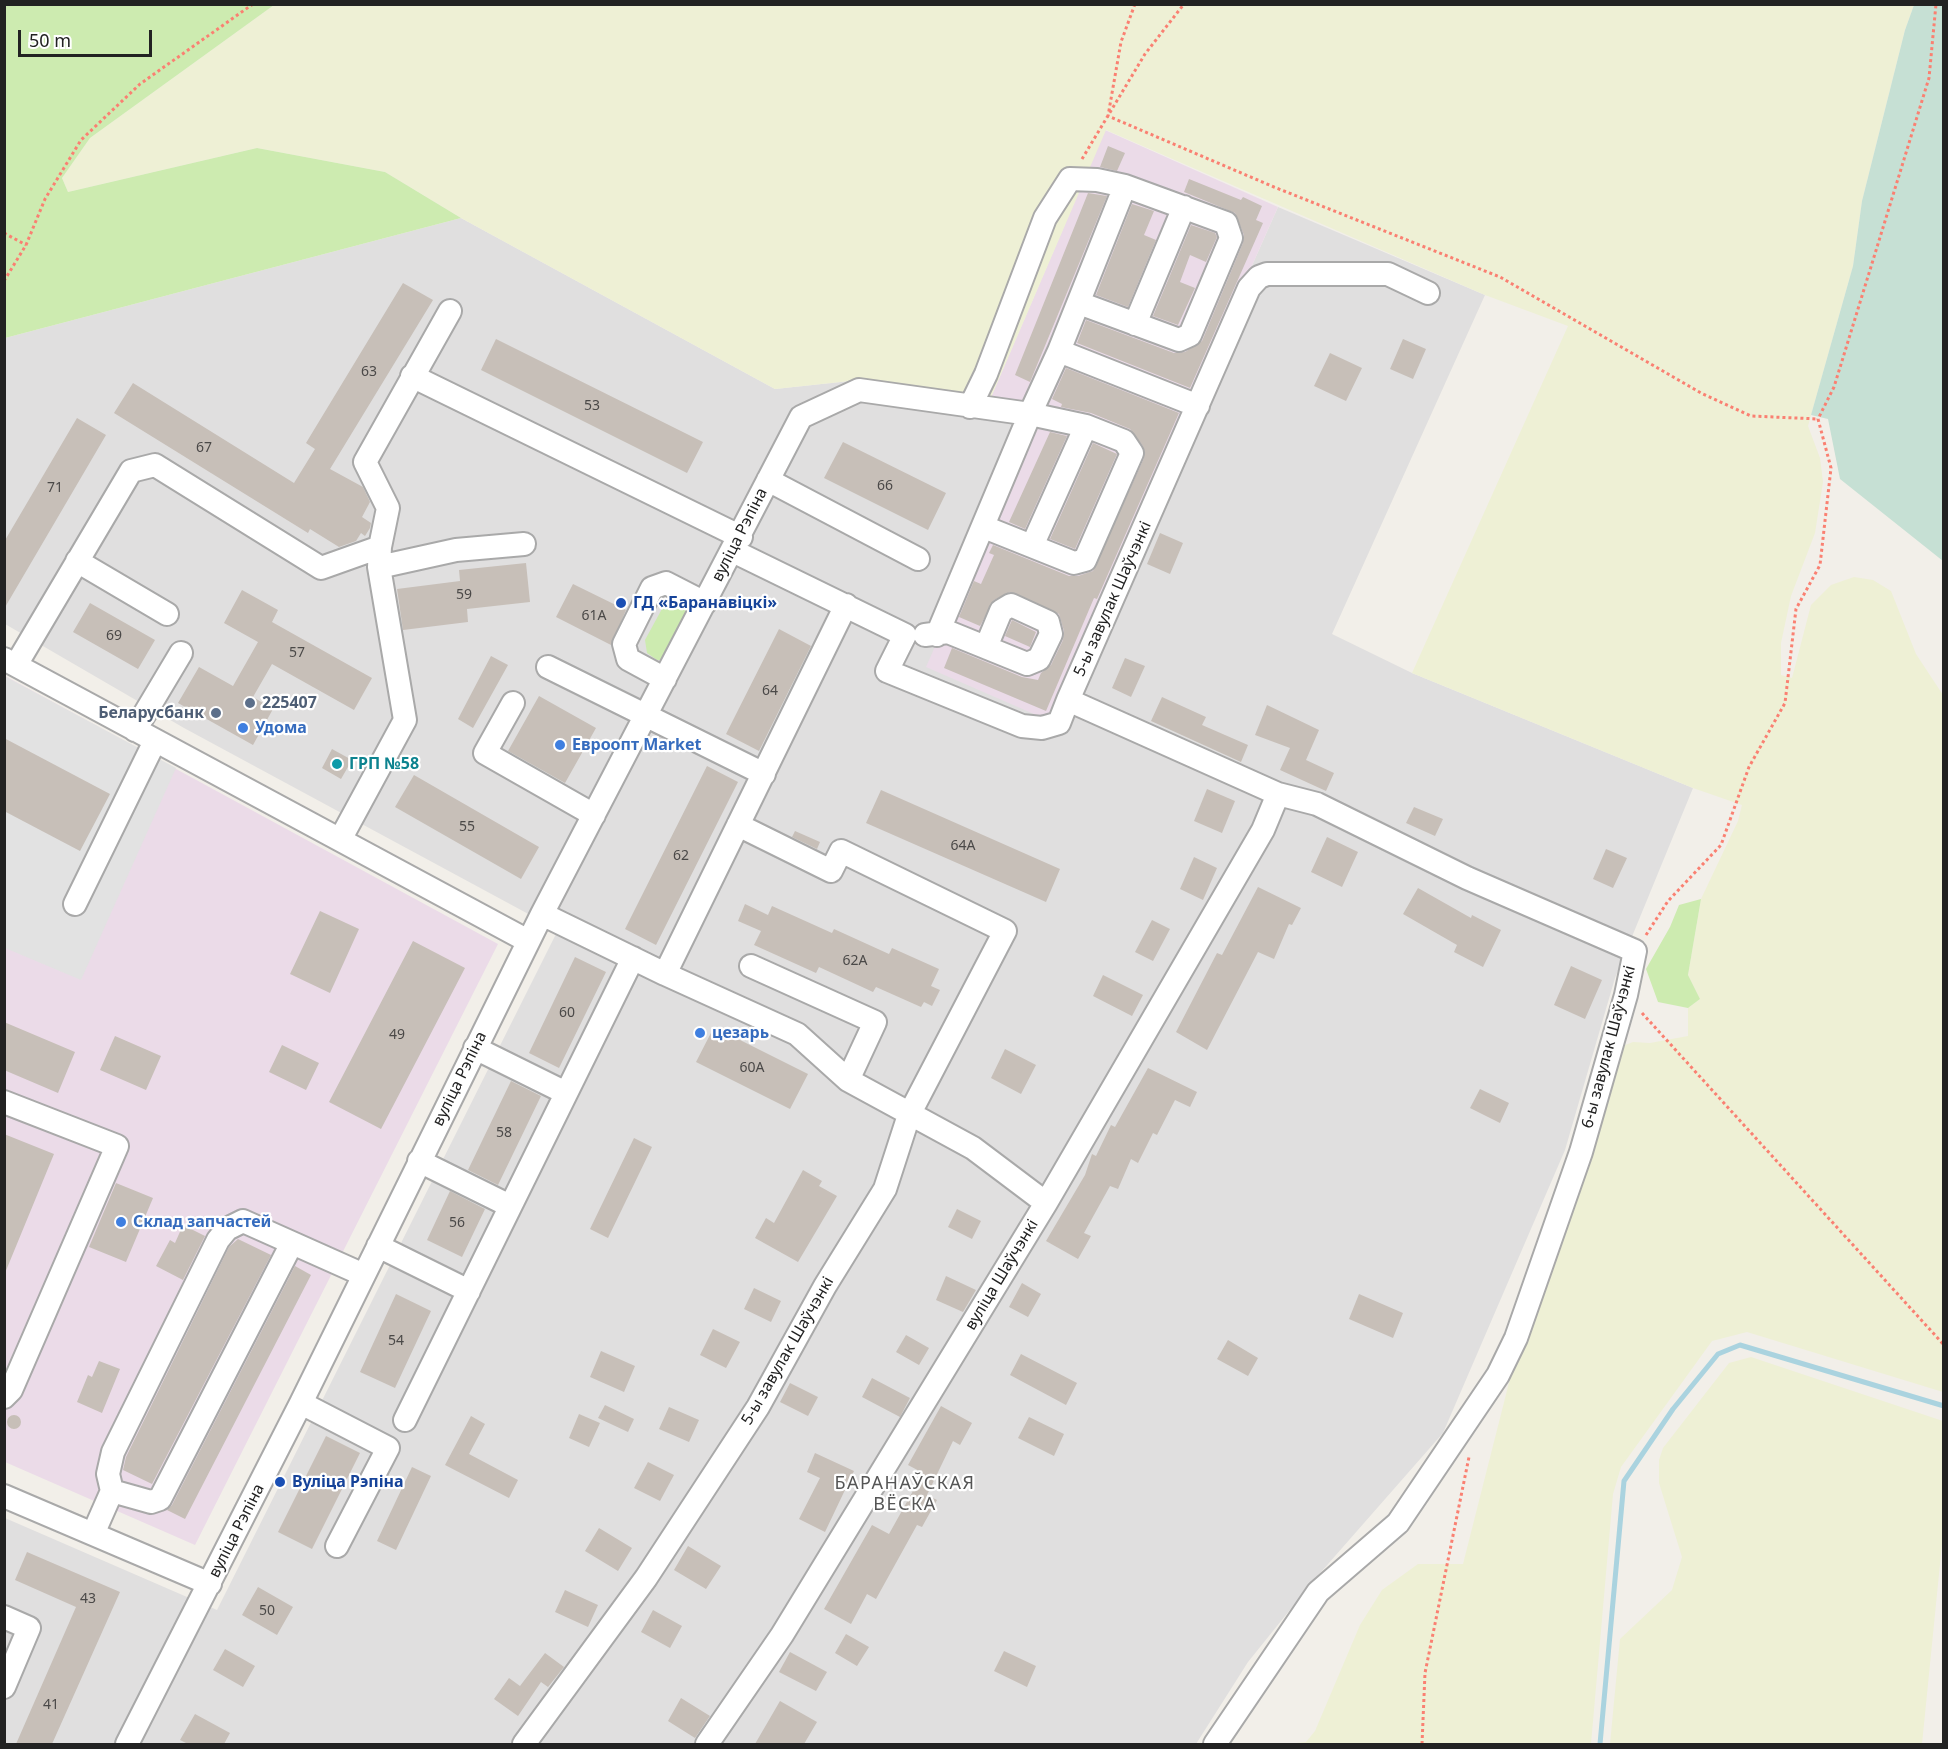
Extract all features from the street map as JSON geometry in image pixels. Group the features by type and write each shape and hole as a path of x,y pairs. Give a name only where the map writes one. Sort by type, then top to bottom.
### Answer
{"street":[{"path":"984,526 1074,563 1085,560 1132,453 1124,441 1086,426 1030,414 970,407 986,374 1045,218 1070,179 1097,180 1125,186 1226,223 1232,238 1190,335 1179,340 1078,303"},
{"path":"937,635 1059,351 1125,186"},
{"path":"1135,324 1184,207"},
{"name":"5-ы завулак Шаўчэнкі","path":"1068,700 1249,288 1259,277 1268,274 1389,274 1428,293"},
{"path":"341,838 405,720 379,557 388,508 365,462 450,311"},
{"path":"1059,351 1198,406"},
{"path":"412,376 737,544 846,605 905,634 937,635 948,632 986,647"},
{"name":"вуліца Рэпіна","path":"127,1744 301,1403 528,941 737,544 801,417 859,390 970,407"},
{"path":"1032,546 1086,426"},
{"path":"524,544 379,557 321,568 155,465 131,471 77,561 10,662 145,736 341,838 528,941"},
{"path":"768,480 918,559"},
{"path":"77,561 167,614"},
{"path":"665,679 628,659 624,644 652,588 666,584 705,603"},
{"path":"665,974 846,605"},
{"path":"905,634 887,671 1022,726 1042,728 1059,723 1068,700 1278,794"},
{"path":"75,904 181,653"},
{"path":"548,667 765,774"},
{"path":"513,703 485,753 594,814"},
{"name":"6-ы завулак Шаўчэнкі","path":"1215,1744 1318,1592 1398,1523 1498,1375 1516,1338 1581,1152 1626,995 1635,951 1467,878 1317,804 1278,794"},
{"name":"вуліца Шаўчэнкі","path":"707,1744 782,1635 1046,1203 1252,849 1278,794"},
{"name":"5-ы завулак Шаўчэнкі","path":"524,1744 646,1578 758,1407 825,1286 885,1190 909,1115 1005,931 841,851 831,871 738,825"},
{"path":"542,914 665,974 797,1034 848,1080 973,1148 1046,1203"},
{"path":"405,1420 633,958"},
{"path":"751,966 875,1022 848,1080"},
{"path":"475,1048 566,1093"},
{"path":"4,1102 117,1146 11,1390 4,1397"},
{"path":"419,1161 510,1206"},
{"path":"93,1534 112,1491 108,1474 113,1452 218,1240 227,1228 243,1221 364,1275"},
{"path":"112,1491 151,1502 160,1499 292,1243"},
{"path":"378,1246 469,1291"},
{"path":"301,1403 388,1448 338,1546"},
{"path":"4,1497 210,1584"},
{"path":"4,1617 29,1628 4,1687"}],"path":[{"path":"4,281 26,245 45,199 81,140 140,84 253,4"},
{"path":"1108,116 1121,42 1135,4"},
{"path":"1070,179 1145,54 1184,4"},
{"path":"1635,951 1668,901 1721,845 1749,767 1785,703 1796,609 1820,566 1824,533 1831,468 1818,418 1834,387 1929,78 1936,4"},
{"path":"1108,116 1274,187 1500,277 1701,393 1751,416 1818,418"},
{"path":"4,233 26,245"},
{"path":"1626,995 1944,1345"},
{"path":"1422,1744 1425,1673 1469,1455"}],"shaded area":[{"path":"1105,130 1278,207 1050,721 926,667 1031,428 989,402"},
{"path":"1278,207 1485,295 1332,634 1412,673 1693,788 1615,978 1565,1150 1443,1433 1314,1580 1248,1662 1196,1744 5,1744 5,1518 217,1610 558,930 184,728 5,624 5,338 461,218 775,389 859,380 1031,428 1049,721"},
{"path":"4,676 176,768 81,980 5,948"},
{"path":"5,676 498,944 195,1545 5,1462"}],"green space":[{"path":"5,4 274,5 90,138 62,178 68,192 257,148 385,172 461,218 5,338"},
{"path":"274,5 1914,5 1905,30 1862,201 1853,266 1808,426 1820,458 1823,482 1815,533 1791,596 1781,643 1781,675 1792,678 1811,605 1831,585 1854,577 1873,580 1891,591 1916,654 1943,695 1943,1392 1747,1332 1712,1341 1621,1467 1613,1494 1591,1744 1285,1744 1306,1742 1315,1731 1360,1625 1382,1590 1418,1564 1463,1564 1516,1355 1590,1160 1620,1047 1633,1042 1650,1043 1688,1036 1688,1008 1700,999 1688,975 1701,899 1738,821 1742,805 1693,788 1412,673 1568,326 1485,295 1106,130 989,402 859,380 775,389 461,218 385,172 257,148 68,192 62,178 90,138"},
{"path":"1914,5 1943,5 1943,561 1840,479 1828,419 1811,415 1853,266 1862,201 1905,30"},
{"path":"675,601 689,609 666,660 657,660 647,653 645,640 663,607"},
{"path":"1701,899 1688,975 1700,999 1688,1008 1658,1002 1646,969 1670,927 1679,905"},
{"path":"1751,1357 1943,1421 1943,1534 1922,1744 1610,1744 1620,1639 1672,1590 1682,1557 1659,1483 1659,1460 1663,1448 1729,1363"}],"building":[{"path":"1108,146 1125,153 1117,171 1100,167"},
{"path":"1189,179 1241,200 1243,197 1262,206 1256,220 1263,223 1190,388 1077,343 1086,320 1174,353 1185,352 1202,341 1243,243 1244,235 1235,213 1184,192"},
{"path":"1088,193 1107,196 1030,382 1015,375"},
{"path":"1132,204 1154,211 1144,235 1156,240 1128,307 1096,295"},
{"path":"1191,225 1215,233 1217,237 1206,262 1190,255 1180,282 1195,288 1178,325 1153,316"},
{"path":"403,283 433,300 330,469 363,487 370,502 362,517 371,523 370,528 365,536 361,533 356,541 339,547 310,529 308,533 114,413 133,383 294,483 315,449 306,443"},
{"path":"496,339 703,442 687,473 481,370"},
{"path":"1403,339 1426,349 1413,379 1390,369"},
{"path":"1330,353 1362,368 1346,401 1314,386"},
{"path":"1066,368 1179,413 1097,599 1094,598 1046,711 944,668 952,648 1022,677 1038,680 1041,673 1051,665 1063,640 1064,631 1059,614 1010,592 994,600 980,626 959,617 974,581 981,584 994,555 989,553 993,545 1069,576 1078,576 1093,571 1144,458 1143,446 1130,429 1091,413 1061,407 1062,404 1052,399"},
{"path":"77,418 106,435 4,609 4,542"},
{"path":"1050,432 1067,436 1025,529 1009,522"},
{"path":"843,442 946,493 928,530 824,478"},
{"path":"1093,443 1117,454 1075,549 1050,539"},
{"path":"1160,533 1183,543 1170,574 1147,564"},
{"path":"526,563 530,602 467,609 468,622 403,630 397,589 460,581 459,570"},
{"path":"573,584 626,610 611,645 556,617"},
{"path":"242,590 278,610 272,622 372,678 354,710 272,664 253,697 273,709 253,745 178,703 199,667 233,686 258,642 224,623"},
{"path":"90,603 155,640 138,669 73,632"},
{"path":"1012,620 1036,632 1030,647 1005,636"},
{"path":"779,629 811,646 759,751 726,734"},
{"path":"491,656 508,665 473,728 458,719"},
{"path":"1125,658 1145,666 1131,697 1112,688"},
{"path":"539,696 596,728 565,783 508,751"},
{"path":"1162,697 1206,717 1202,725 1248,745 1241,762 1151,721"},
{"path":"1267,705 1319,730 1306,760 1334,773 1326,791 1280,770 1290,748 1255,735"},
{"path":"4,738 110,794 80,851 4,811"},
{"name":"ГРП №58","path":"332,749 352,760 341,779 322,768"},
{"path":"707,766 738,782 656,945 625,929"},
{"path":"414,775 539,847 521,879 395,807"},
{"path":"1207,789 1235,801 1222,833 1194,821"},
{"path":"881,790 1060,869 1046,902 866,823"},
{"path":"1414,807 1443,819 1435,836 1406,823"},
{"path":"795,831 820,842 817,849 792,837"},
{"path":"1327,837 1358,852 1342,887 1311,872"},
{"path":"1606,849 1627,858 1613,888 1593,879"},
{"path":"1194,857 1217,868 1203,900 1180,889"},
{"path":"1258,887 1301,908 1292,925 1289,924 1274,959 1258,952 1207,1050 1176,1032 1217,953 1222,955"},
{"path":"1418,888 1471,918 1472,915 1501,930 1483,967 1454,952 1457,945 1403,914"},
{"path":"745,904 768,915 772,906 832,933 834,929 889,954 892,948 939,969 931,986 940,990 932,1006 924,1002 921,1007 876,987 873,992 819,967 816,973 754,945 761,931 738,921"},
{"path":"320,911 359,929 330,993 290,974"},
{"path":"1152,920 1170,929 1153,961 1135,952"},
{"path":"413,941 465,968 381,1129 329,1102"},
{"path":"575,957 606,972 559,1068 529,1053"},
{"path":"1571,966 1602,980 1585,1019 1554,1005"},
{"path":"1103,975 1143,995 1132,1016 1093,996"},
{"path":"4,1022 75,1052 58,1093 4,1070"},
{"path":"714,1027 808,1074 790,1109 696,1062"},
{"path":"115,1036 161,1056 146,1090 100,1070"},
{"path":"282,1045 319,1063 306,1090 269,1072"},
{"path":"1005,1049 1036,1065 1021,1094 991,1078"},
{"path":"1148,1068 1197,1092 1190,1107 1175,1100 1157,1135 1153,1133 1138,1163 1131,1159 1118,1189 1110,1186 1084,1233 1091,1236 1078,1259 1046,1241 1085,1175 1092,1154 1096,1156 1111,1125 1115,1127"},
{"path":"511,1081 541,1096 498,1185 468,1170"},
{"path":"1480,1089 1509,1103 1500,1123 1470,1108"},
{"path":"4,1134 54,1154 5,1273 4,1273"},
{"path":"634,1138 652,1147 608,1238 590,1229"},
{"path":"803,1170 822,1181 819,1186 837,1196 798,1262 755,1238 766,1218 774,1223"},
{"name":"Склад запчастей","path":"116,1183 153,1198 126,1262 89,1247"},
{"path":"450,1191 485,1209 462,1257 427,1240"},
{"path":"957,1209 981,1221 972,1239 948,1227"},
{"path":"183,1225 205,1236 183,1280 156,1266 170,1240 175,1243"},
{"path":"238,1239 271,1255 152,1484 123,1470 126,1457 229,1247"},
{"path":"295,1266 311,1275 185,1519 167,1510 172,1505"},
{"path":"946,1276 976,1290 963,1312 936,1300"},
{"path":"1022,1283 1041,1294 1028,1317 1009,1307"},
{"path":"754,1288 781,1301 771,1322 744,1309"},
{"path":"396,1294 431,1311 395,1388 360,1372"},
{"path":"1359,1294 1403,1313 1393,1338 1349,1319"},
{"path":"713,1329 740,1342 726,1368 700,1355"},
{"path":"906,1335 929,1348 919,1365 896,1352"},
{"path":"1228,1340 1258,1358 1248,1376 1217,1359"},
{"path":"601,1351 635,1366 624,1392 590,1377"},
{"path":"1021,1354 1077,1383 1066,1405 1010,1375"},
{"path":"99,1361 120,1369 102,1413 77,1402 88,1375 92,1377"},
{"path":"872,1378 910,1398 900,1417 862,1397"},
{"path":"790,1383 818,1397 808,1416 780,1402"},
{"path":"605,1405 634,1419 628,1432 598,1418"},
{"path":"941,1406 972,1423 960,1445 953,1441 927,1495 937,1500 922,1527 917,1525 876,1599 867,1594 851,1624 824,1609 872,1525 889,1534 923,1473 908,1465"},
{"path":"669,1407 699,1420 689,1442 659,1429"},
{"path":"579,1414 600,1423 589,1447 569,1438"},
{"path":"11,1415 17,1415 21,1422 17,1429 11,1429 7,1425 7,1419"},
{"path":"471,1416 485,1424 469,1454 518,1480 509,1498 445,1465"},
{"path":"1029,1417 1064,1434 1054,1456 1018,1438"},
{"path":"326,1436 360,1453 312,1549 278,1532"},
{"path":"815,1453 854,1471 825,1532 799,1519 820,1478 807,1472"},
{"path":"648,1462 674,1475 660,1501 634,1488"},
{"path":"412,1467 431,1476 396,1550 377,1541"},
{"path":"599,1528 632,1548 618,1571 585,1551"},
{"path":"688,1546 721,1566 706,1589 674,1570"},
{"path":"27,1552 120,1592 52,1744 16,1744 76,1607 15,1580"},
{"path":"258,1587 293,1607 277,1635 242,1615"},
{"path":"565,1590 598,1605 588,1627 555,1612"},
{"path":"653,1610 682,1626 670,1648 641,1632"},
{"path":"846,1634 869,1647 857,1666 835,1653"},
{"path":"225,1649 255,1666 243,1687 213,1670"},
{"path":"1004,1651 1036,1666 1027,1687 994,1671"},
{"path":"790,1652 827,1672 816,1691 779,1672"},
{"path":"545,1653 564,1667 548,1687 541,1682 518,1716 494,1699 509,1678 520,1686"},
{"path":"681,1698 710,1716 695,1738 668,1721"},
{"path":"780,1701 817,1722 804,1744 755,1744"},
{"path":"195,1714 230,1733 224,1744 188,1744 180,1740"}],"waterway":[{"path":"1600,1744 1624,1481 1673,1409 1718,1354 1740,1345 1944,1406"}],"place":[{"name":"ГД «Баранавіцкі»","path":"621,603"},
{"name":"225407","path":"250,703"},
{"name":"Беларусбанк","path":"216,713"},
{"name":"Удома","path":"243,728"},
{"name":"Евроопт Market","path":"560,745"},
{"name":"ГРП №58","path":"337,764"},
{"name":"цезарь","path":"700,1033"},
{"name":"Склад запчастей","path":"121,1222"},
{"name":"Вуліца Рэпіна","path":"280,1482"}],"district":[{"name":"БАРАНАЎСКАЯ ВЁСКА","path":"905,1494"}]}
